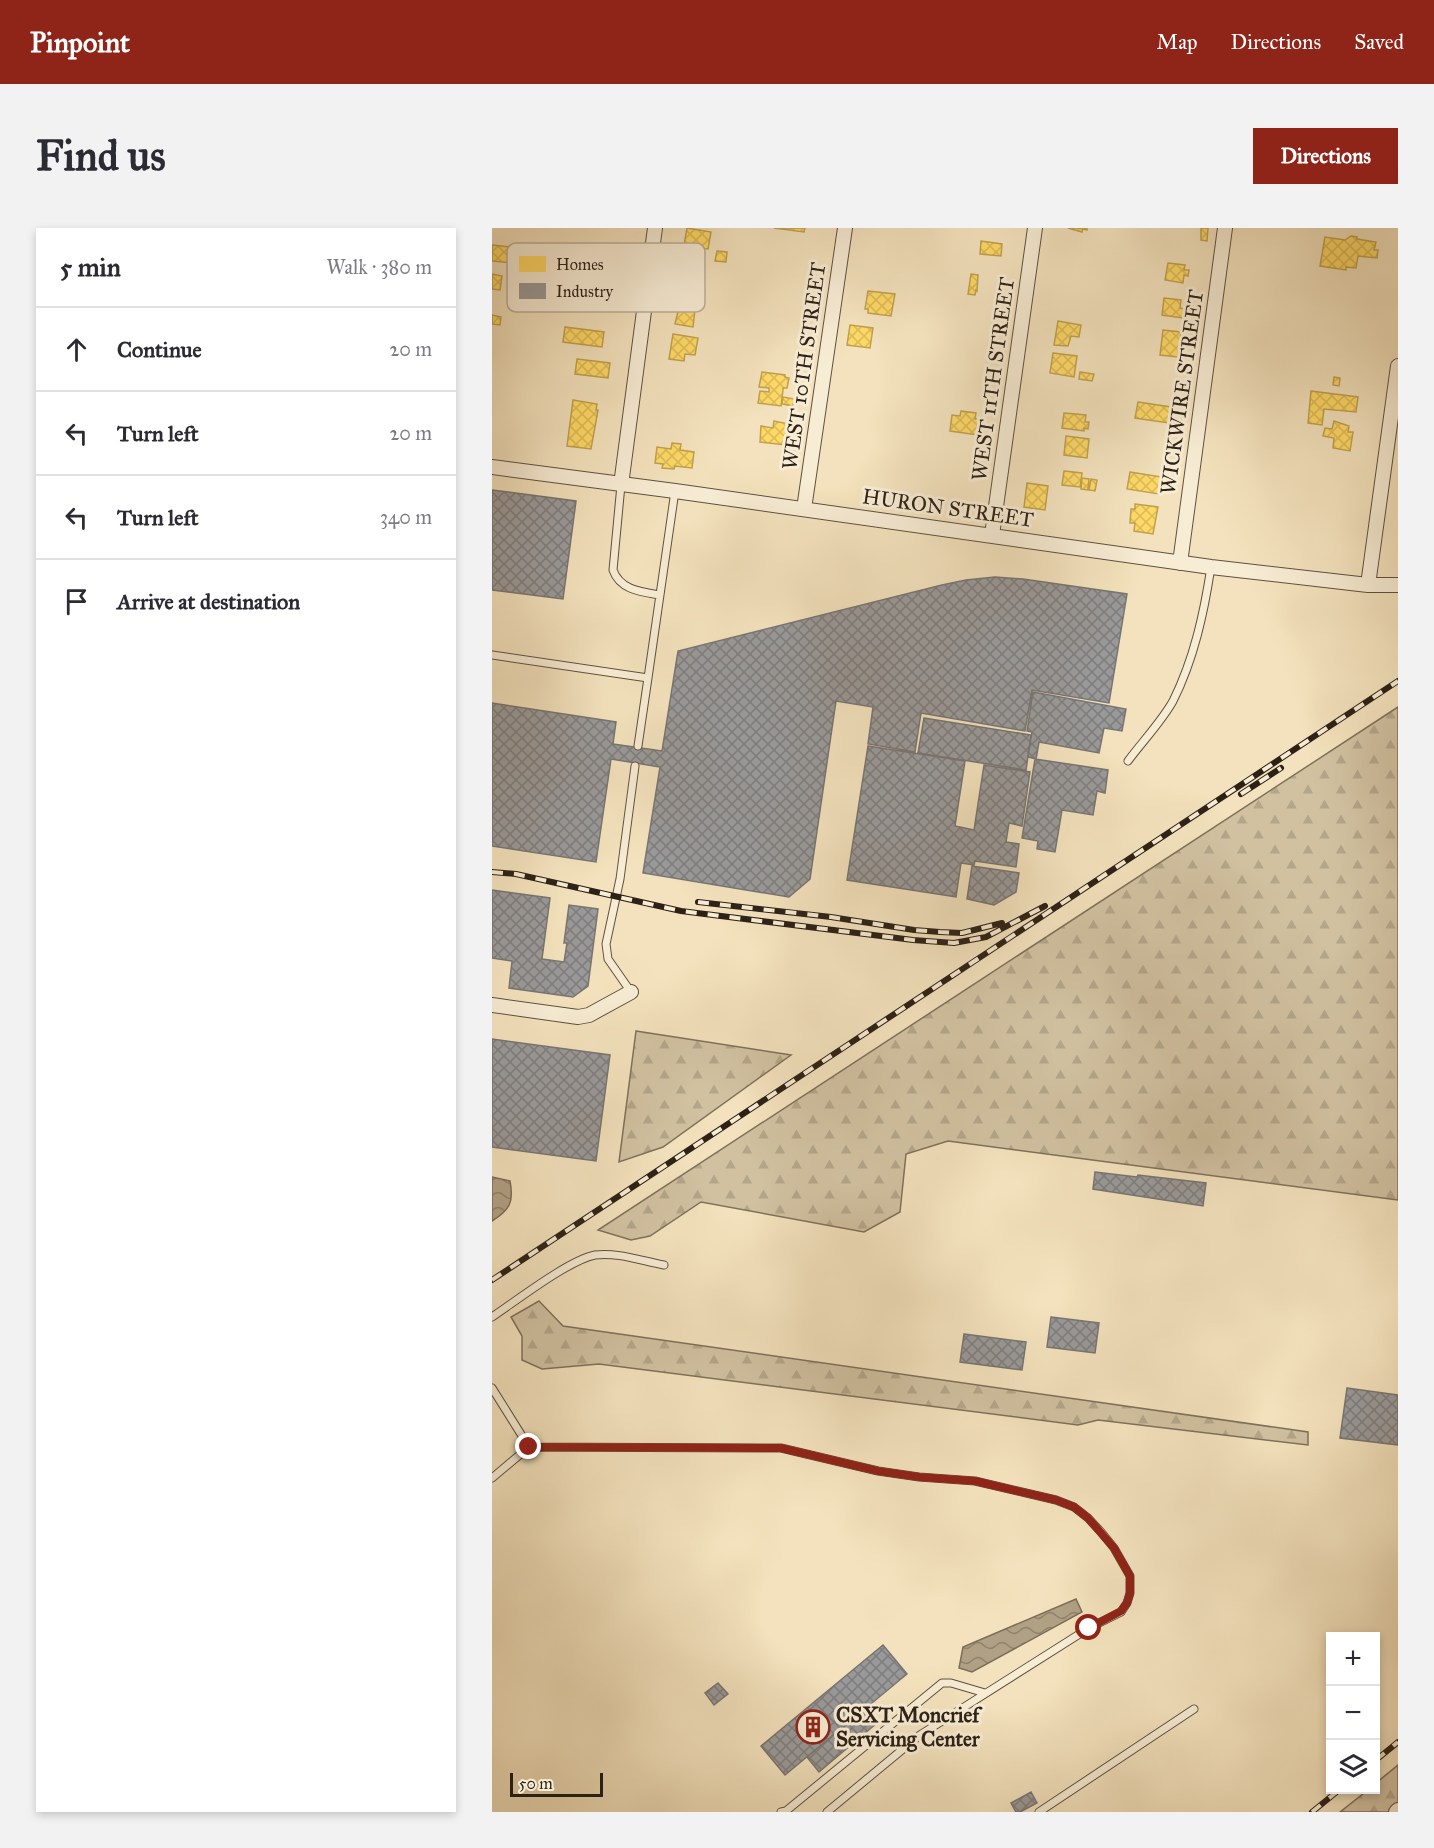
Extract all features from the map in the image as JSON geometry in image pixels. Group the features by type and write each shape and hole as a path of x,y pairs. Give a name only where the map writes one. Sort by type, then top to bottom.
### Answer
{"street":[{"path":"653,243 655,228"},
{"name":"WEST 10TH STREET","path":"804,509 845,228"},
{"name":"WEST 11TH STREET","path":"992,535 1035,228"},
{"name":"WICKWIRE STREET","path":"1180,563 1225,228"},
{"path":"621,485 644,312"},
{"path":"1368,585 1398,366"},
{"name":"HURON STREET","path":"492,467 1180,563 1368,585 1398,585"},
{"path":"492,1005 578,1017 590,1015 631,992"}],"lane":[{"path":"621,485 614,570 616,578 633,591 660,595"},
{"path":"638,746 675,491"},
{"path":"1128,761 1172,702 1194,649 1204,610 1211,567"},
{"path":"492,655 648,678"},
{"path":"631,992 608,959 606,944 620,879 635,766"},
{"path":"492,1317 577,1262 595,1255 612,1255 663,1265"},
{"path":"492,1389 529,1447"},
{"path":"492,1478 529,1447 781,1448 878,1471 975,1481 1056,1500 1074,1507 1088,1518 1101,1532 1124,1567 1130,1581 1130,1593 1121,1611 1089,1628 920,1736 827,1812"},
{"path":"781,1812 786,1811 942,1683 951,1683 985,1693"},
{"path":"1039,1812 1194,1709"}],"green space":[{"path":"1398,707 1398,1200 948,1141 906,1154 900,1212 864,1232 701,1202 650,1236 631,1240 598,1230"},
{"path":"636,1031 791,1055 663,1147 619,1162"},
{"path":"539,1301 563,1326 1308,1432 1308,1445 1098,1420 1078,1425 599,1364 542,1369 522,1360 522,1336 511,1317"},
{"path":"1398,1765 1398,1807 1391,1812 1340,1812 1363,1794 1380,1794 1380,1780"}],"water":[{"path":"492,1177 510,1181 511,1200 507,1209 492,1221"},
{"path":"1076,1599 1082,1612 972,1672 959,1668 963,1647"}],"building: Homes":[{"path":"687,228 711,232 708,249 705,249 705,243 684,243"},
{"path":"774,228 805,228 804,232"},
{"path":"1068,228 1087,228 1087,230 1083,229 1082,232"},
{"path":"1201,228 1208,228 1207,241 1201,240"},
{"path":"1351,236 1376,242 1374,250 1378,250 1377,258 1358,256 1356,268 1346,267 1346,270 1320,266 1325,237 1345,240"},
{"path":"981,241 1002,244 1001,256 980,254"},
{"path":"492,245 507,247 507,262 492,261"},
{"path":"717,251 727,252 726,262 715,261"},
{"path":"1168,263 1185,265 1184,270 1189,270 1188,276 1184,275 1183,283 1165,280"},
{"path":"492,274 502,276 500,290 492,289"},
{"path":"971,274 978,275 975,295 968,294"},
{"path":"868,291 895,294 891,316 868,313 868,309 865,309"},
{"path":"1164,298 1181,300 1180,308 1184,309 1183,318 1162,315"},
{"path":"678,312 695,312 693,327 675,324"},
{"path":"492,315 501,317 500,325 492,324"},
{"path":"1058,321 1081,325 1079,337 1071,336 1068,346 1054,345"},
{"path":"850,325 873,328 870,348 847,345"},
{"path":"565,327 604,332 602,347 563,342"},
{"path":"1163,330 1181,332 1178,357 1160,355"},
{"path":"673,334 698,338 695,355 685,354 684,361 669,359"},
{"path":"1053,353 1077,356 1074,377 1050,373"},
{"path":"577,359 610,363 608,378 575,374"},
{"path":"762,372 785,375 789,378 787,388 783,388 781,406 758,403 760,391 769,392 769,388 759,387"},
{"path":"1080,372 1094,374 1092,381 1079,379"},
{"path":"1334,377 1340,378 1339,386 1333,385"},
{"path":"1311,391 1358,397 1356,412 1324,409 1322,425 1308,423"},
{"path":"783,397 794,399 793,406 782,404"},
{"path":"573,400 597,404 591,449 567,446"},
{"path":"1138,402 1171,407 1169,423 1135,418"},
{"path":"961,411 976,413 975,419 980,419 978,435 950,431 952,415 960,416"},
{"path":"1064,413 1086,415 1085,422 1089,422 1088,429 1084,428 1084,431 1062,428"},
{"path":"774,421 789,424 786,445 760,442 761,426 773,428"},
{"path":"1334,421 1349,426 1348,432 1353,432 1350,451 1333,448 1334,438 1323,436 1325,428 1332,429"},
{"path":"1066,436 1089,439 1087,458 1064,455"},
{"path":"672,443 681,444 680,450 694,452 692,468 675,466 674,469 662,468 663,464 655,463 657,447 671,449"},
{"path":"1064,471 1082,473 1080,487 1062,485"},
{"path":"1130,472 1162,477 1159,494 1127,489"},
{"path":"1082,478 1089,479 1088,490 1081,489"},
{"path":"1091,479 1097,480 1095,491 1089,490"},
{"path":"1027,483 1048,486 1045,510 1024,507"},
{"path":"1135,504 1158,507 1153,534 1134,531 1135,523 1130,523 1131,509 1135,509"}],"building: Industry":[{"path":"492,490 576,501 563,599 492,590"},
{"path":"995,577 1127,594 1109,703 1032,690 1025,731 921,713 915,752 868,744 873,707 836,701 810,879 789,897 643,873 660,767 611,759 596,862 492,846 492,703 616,722 613,744 662,751 678,651 942,585"},
{"path":"1033,692 1126,709 1122,731 1104,728 1099,753 1039,742 1036,759 1028,757 1032,732 1027,731"},
{"path":"924,718 1031,735 1026,770 918,753"},
{"path":"868,746 965,761 955,826 974,830 984,765 1030,772 1022,826 1009,823 1006,842 1019,844 1016,867 975,861 974,865 961,863 956,897 847,880"},
{"path":"1035,759 1108,770 1105,793 1097,791 1093,815 1062,810 1055,852 1037,849 1038,841 1022,838"},
{"path":"972,866 1019,873 1016,892 994,905 967,899"},
{"path":"492,890 550,898 542,959 564,962 569,905 598,909 588,986 573,997 509,988 512,961 492,958"},
{"path":"492,1039 610,1055 596,1161 492,1147"},
{"path":"1095,1172 1206,1183 1203,1206 1093,1189"},
{"path":"1051,1317 1099,1323 1095,1353 1047,1347"},
{"path":"964,1334 1026,1342 1022,1370 960,1362"},
{"path":"1347,1388 1398,1395 1398,1445 1340,1438"},
{"name":"CSXT Moncrief Servicing Center","path":"883,1645 907,1674 785,1775 761,1746"},
{"path":"718,1683 728,1694 714,1705 705,1693"},
{"path":"865,1709 877,1723 819,1772 807,1757"},
{"path":"1031,1792 1037,1803 1016,1812 1011,1803"}],"railway":[{"path":"492,1280 1398,681"},
{"path":"1241,794 1281,768"},
{"path":"492,872 516,874 681,911 954,943 986,937 1045,906"},
{"path":"698,902 940,932 962,933 1002,923"},
{"path":"1380,1757 1398,1742"},
{"path":"1312,1812 1334,1794"}],"place":[{"name":"CSXT Moncrief Servicing Center","path":"813,1727"}],"route":[{"path":"529,1447 781,1448 878,1471 975,1481 1056,1500 1074,1507 1088,1518 1114,1548 1130,1576 1130,1593 1121,1611 1108,1620 1089,1628"}]}
